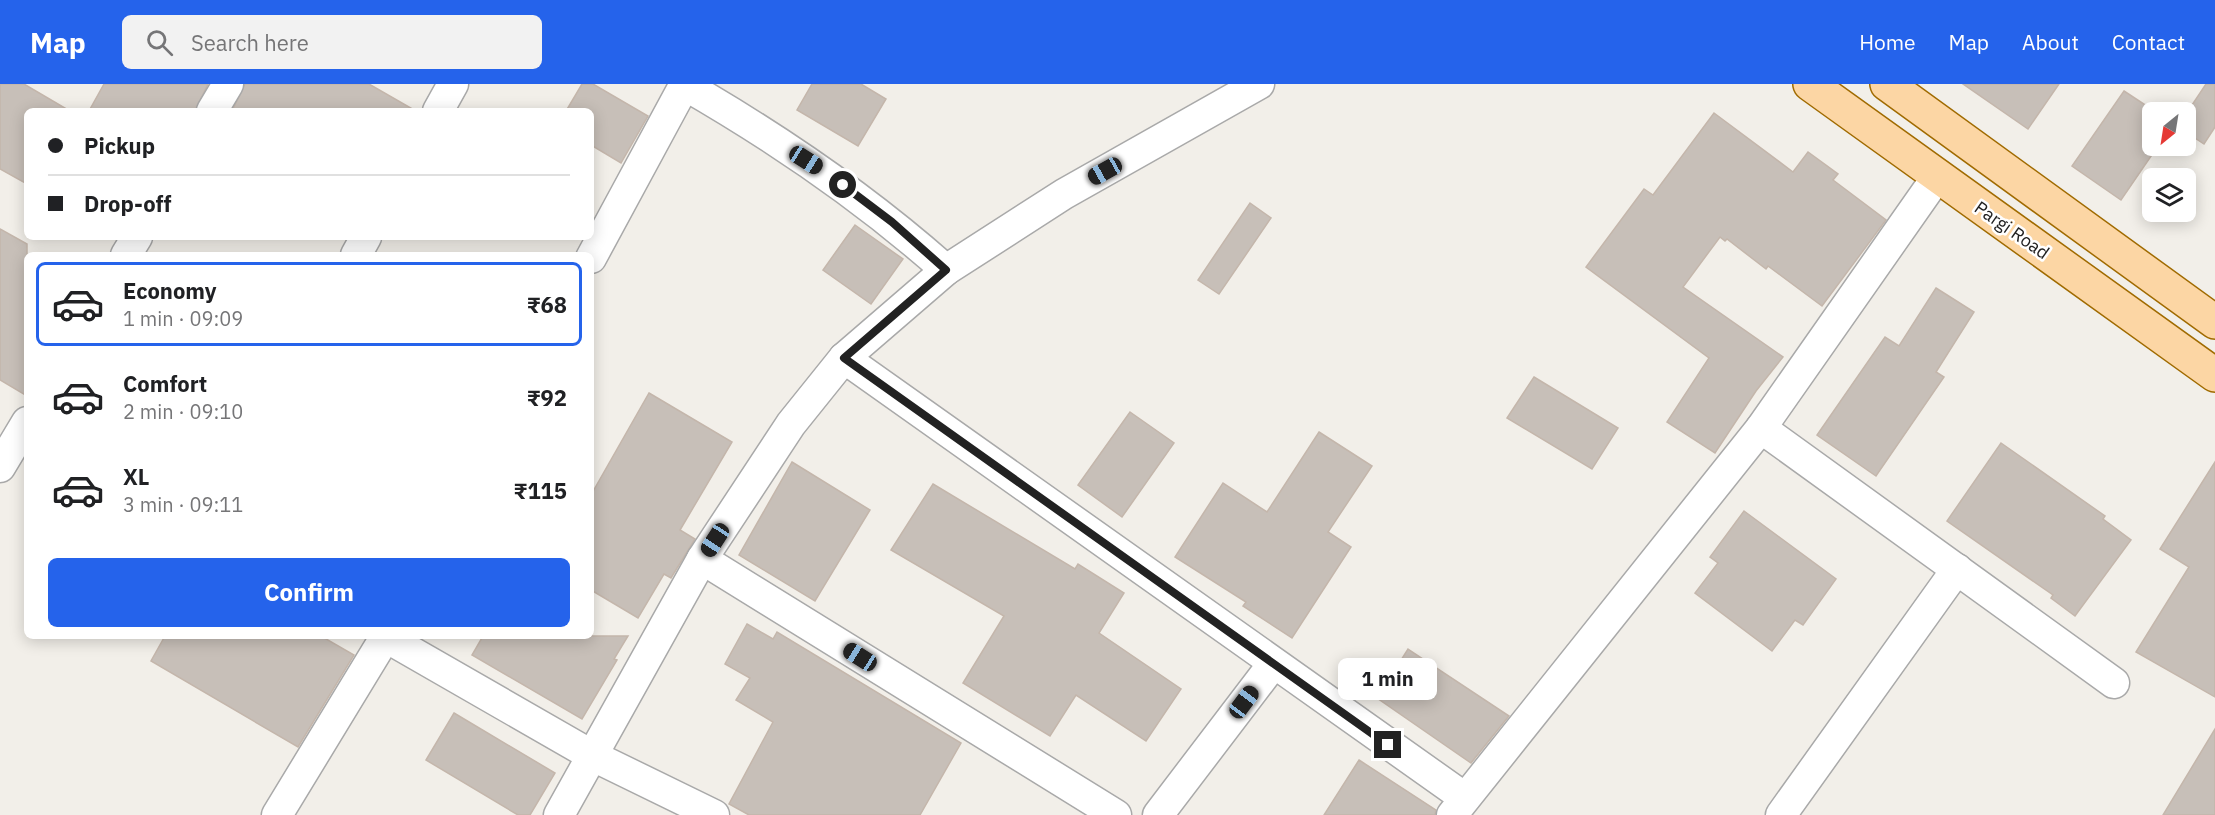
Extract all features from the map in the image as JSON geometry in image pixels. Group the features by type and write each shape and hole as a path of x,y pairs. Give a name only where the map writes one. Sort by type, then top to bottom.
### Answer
{"main road":[{"name":"Pargi Road","path":"1810,84 2215,375"},
{"path":"1887,84 2215,322"}],"street":[{"path":"214,108 228,84"},
{"path":"440,108 453,84"},
{"path":"594,252 684,84 826,173 892,222 946,270"},
{"path":"559,815 702,559 790,424 844,358 946,270 1064,194 1249,86"},
{"path":"844,358 1273,664 1459,807 1761,428 1937,177"},
{"path":"0,467 19,424"},
{"path":"1761,428 2114,683"},
{"path":"702,559 1116,815"},
{"path":"1781,815 1957,569"},
{"path":"277,815 383,639"},
{"path":"390,639 593,756 714,815"},
{"path":"1158,815 1273,664"}],"building":[{"path":"0,84 24,84 65,108 24,108 24,182 0,169"},
{"path":"104,84 208,84 196,108 91,108"},
{"path":"245,84 369,84 411,108 233,108"},
{"path":"582,84 593,84 648,116 621,163 594,147 594,108 568,108"},
{"path":"812,84 861,84 886,99 858,146 797,110"},
{"path":"1963,84 2059,84 2028,129"},
{"path":"2206,84 2215,84 2215,127 2204,144 2196,139 2196,102 2194,102"},
{"path":"2124,91 2142,103 2142,156 2151,156 2121,200 2072,166"},
{"path":"1714,113 1793,172 1808,152 1838,174 1833,180 1886,220 1822,306 1768,266 1766,269 1727,239 1725,241 1720,237 1683,287 1783,357 1756,391 1715,453 1667,422 1709,358 1586,267 1644,189 1653,195"},
{"path":"1250,203 1271,218 1219,294 1198,280"},
{"path":"855,225 903,259 871,304 823,270"},
{"path":"0,229 27,244 27,252 24,252 24,394 0,380"},
{"path":"1936,288 1974,312 1936,372 1944,377 1876,476 1817,435 1885,337 1899,346"},
{"path":"1534,377 1618,428 1592,469 1507,418"},
{"path":"649,393 732,442 680,530 695,539 671,578 664,574 638,618 594,592 594,490"},
{"path":"1130,412 1174,443 1122,517 1078,485"},
{"path":"1319,432 1372,466 1328,532 1351,547 1292,638 1243,606 1246,602 1175,557 1223,483 1267,512"},
{"path":"2001,443 2105,516 2103,519 2131,540 2075,616 2051,598 2053,595 1947,521"},
{"path":"792,462 870,510 815,601 739,555"},
{"path":"2215,462 2215,697 2136,652 2189,567 2160,549"},
{"path":"933,484 1075,569 1078,564 1124,593 1099,633 1181,689 1146,741 1076,695 1050,736 963,683 1004,616 891,550"},
{"path":"1744,511 1836,579 1803,625 1795,620 1772,651 1695,593 1718,563 1710,557"},
{"path":"747,624 773,639 777,632 961,743 920,815 749,815 729,804 773,722 736,700 750,678 725,664"},
{"path":"594,636 628,636 614,659 617,660 582,719 472,655 481,639 594,639"},
{"path":"163,639 326,639 354,655 298,747 151,661"},
{"path":"1408,649 1509,716 1471,763 1377,698"},
{"path":"454,713 555,773 530,815 518,815 426,760"},
{"path":"2215,729 2215,815 2163,815"},
{"path":"1359,760 1436,810 1435,815 1324,815"}],"route":[{"path":"843,185 892,222 946,270 844,358 1388,745"}]}
